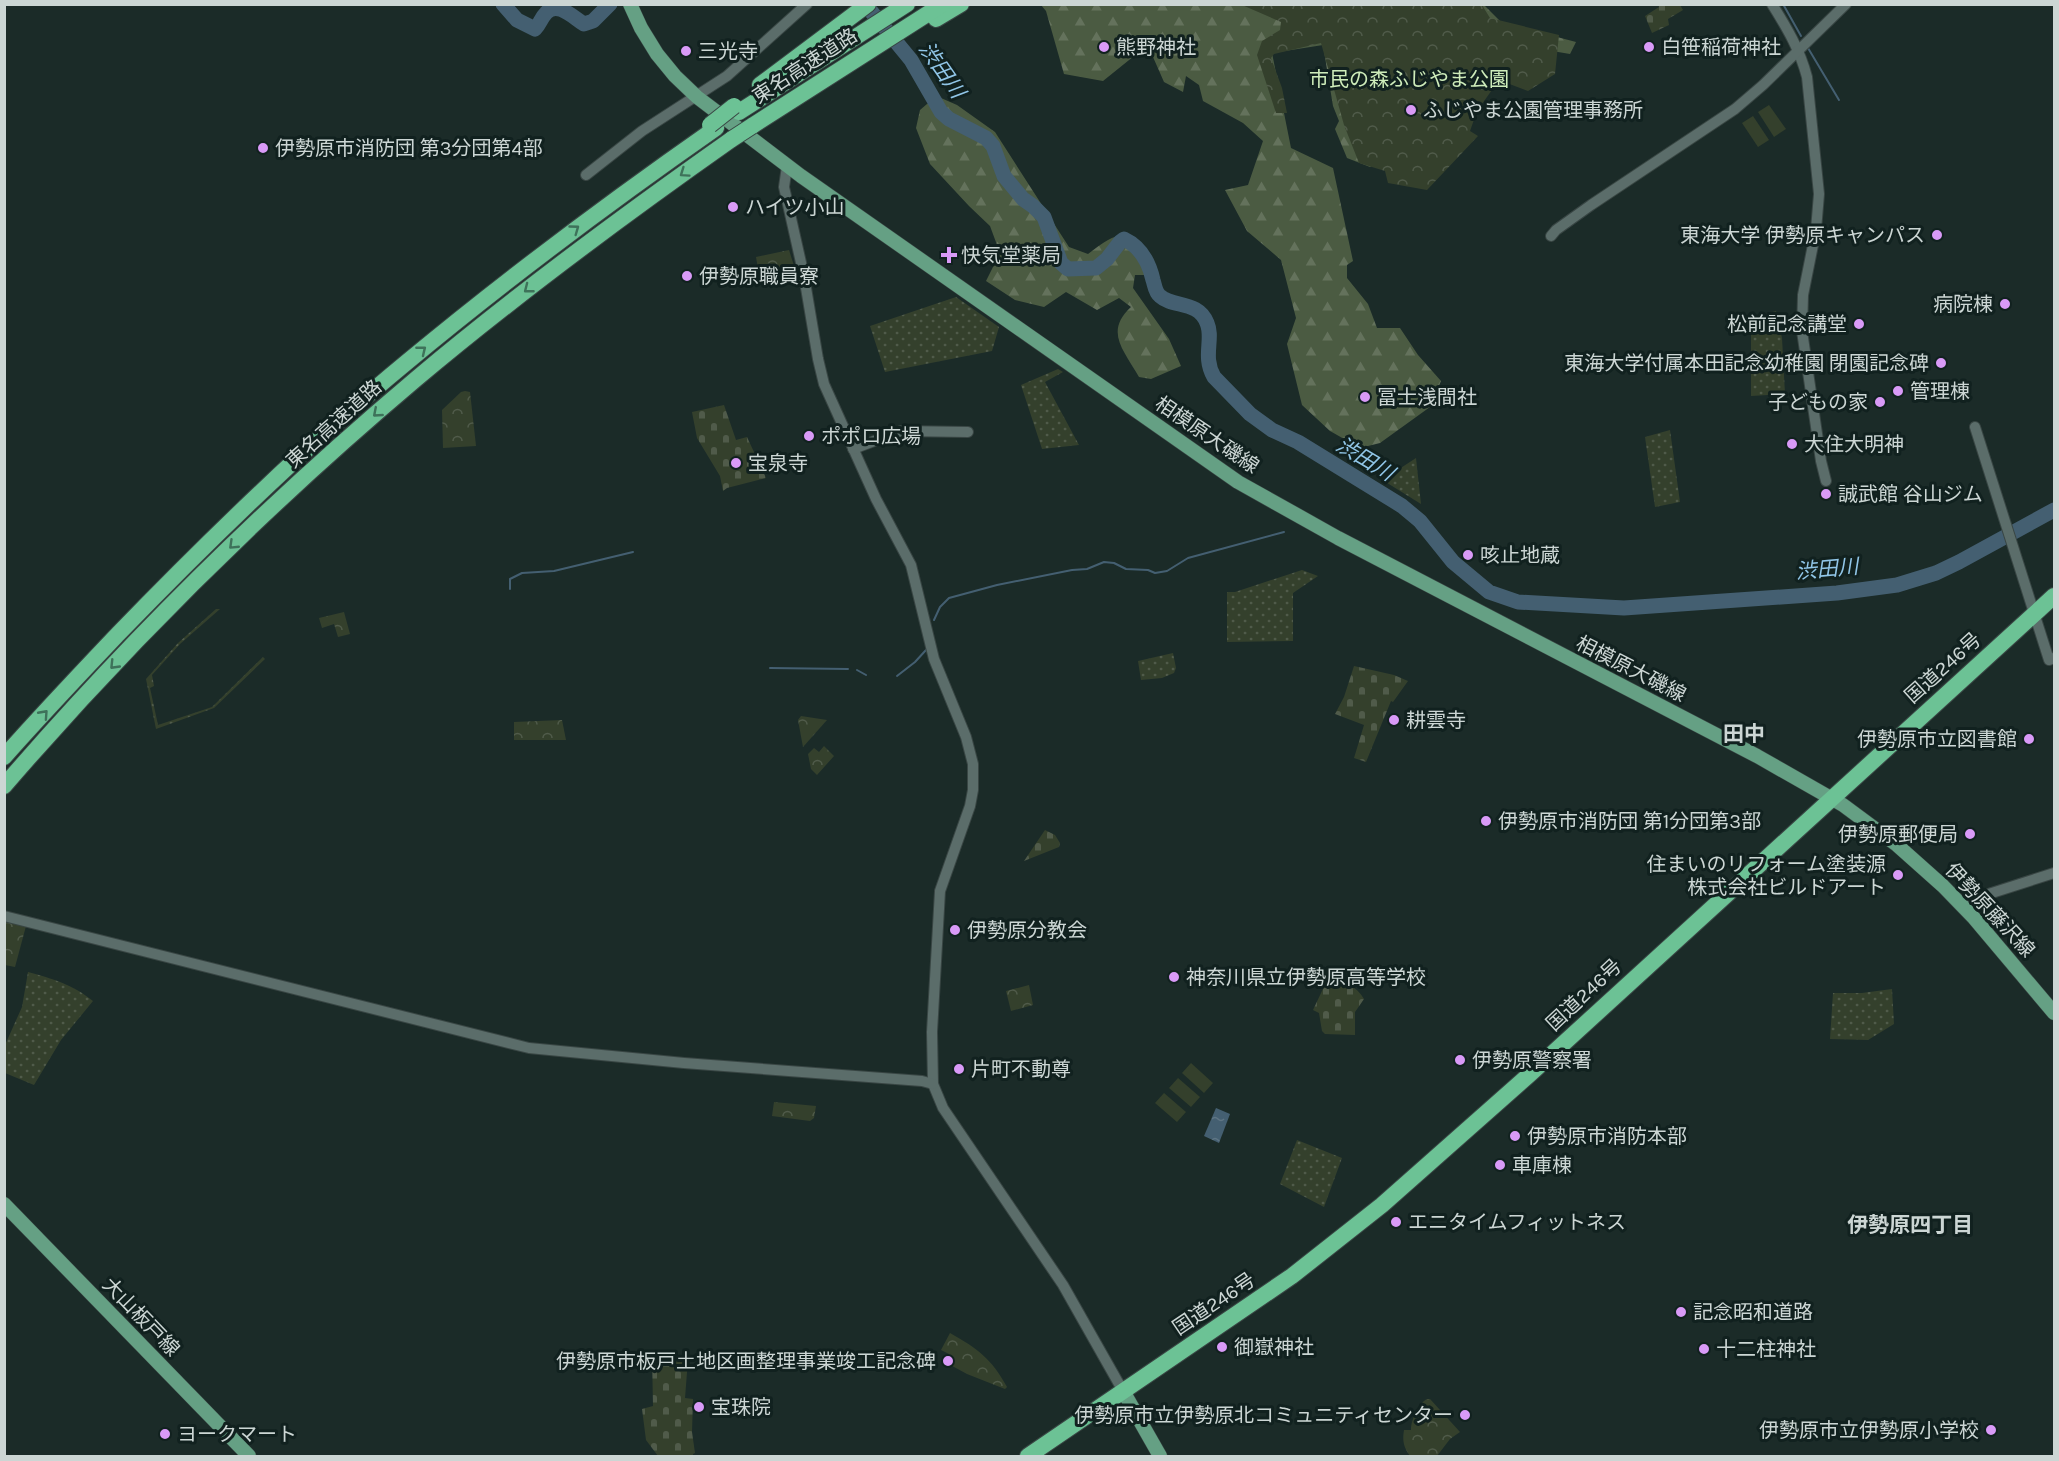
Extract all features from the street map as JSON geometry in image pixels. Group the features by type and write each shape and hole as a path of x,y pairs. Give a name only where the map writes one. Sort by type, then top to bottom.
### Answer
{"highway":[{"path":"736,109 868,4"},
{"name":"東名高速道路","path":"4,786 154,623 339,446 416,379 568,258 732,139 913,28 943,4"},
{"path":"913,28 961,4"},
{"name":"東名高速道路","path":"4,757 177,573 326,432 406,363 560,240 736,109 904,6"},
{"name":"国道246号","path":"1028,1456 1292,1276 1375,1211 1530,1074 2055,596"}],"main road":[{"name":"相模原大磯線","path":"631,6 641,28 664,64 697,97 787,166 1238,482 1347,543 1757,756 1831,798"},
{"name":"伊勢原藤沢線","path":"1831,798 1897,845 1936,879 1963,906 2055,1013"},
{"name":"大山板戸線","path":"8,1208 249,1456"},
{"path":"1123,1391 1160,1456"}],"street":[{"path":"586,176 642,132 727,76 807,4"},
{"path":"1772,4 1799,50 1807,77 1819,183 1816,230 1803,295 1802,337 1819,451 1826,481"},
{"path":"1551,236 1591,205 1735,109 1846,4"},
{"path":"787,166 784,188 806,284 824,384 876,498 911,565 934,659 966,737 973,764 973,790 970,806 940,891 932,1016 933,1084 943,1108 955,1127 1063,1285 1123,1391"},
{"path":"1974,426 2049,660 2055,658"},
{"path":"853,449 901,431 968,432"},
{"path":"1963,906 1973,899 2055,873"},
{"path":"4,916 529,1048 684,1063 922,1081 933,1084"}],"green space":[{"path":"1041,5 1484,5 1501,22 1576,42 1570,54 1452,34 1385,158 1370,167 1347,158 1335,129 1339,121 1333,106 1323,45 1272,53 1291,148 1333,168 1353,261 1347,265 1347,278 1368,304 1377,328 1400,328 1418,355 1441,381 1430,407 1380,443 1360,448 1330,431 1302,405 1287,344 1296,318 1281,260 1247,231 1225,190 1248,185 1263,141 1243,123 1203,101 1199,85 1186,76 1183,92 1164,82 1153,57 1139,52 1103,81 1064,74 1046,11"},
{"name":"市民の森ふじやま公園","path":"1242,5 1482,5 1490,18 1559,35 1555,74 1528,91 1499,80 1477,111 1470,131 1478,136 1427,190 1388,183 1385,171 1359,163 1344,125 1321,43 1274,54 1271,58 1282,88 1287,113 1276,113 1257,55 1262,41 1280,30 1281,22"},
{"path":"1658,5 1680,5 1683,10 1668,19 1669,25 1652,33 1645,16 1659,7"},
{"path":"941,98 957,105 995,132 1069,247 1088,254 1115,237 1123,235 1137,240 1152,259 1145,275 1135,275 1133,288 1169,339 1181,366 1151,379 1139,377 1119,341 1119,325 1131,307 1119,298 1097,310 1066,292 1044,307 1015,300 986,281 1000,253 990,226 930,164 916,128 920,110"},
{"path":"1769,105 1786,129 1774,137 1758,112"},
{"path":"1753,116 1769,140 1758,147 1742,123"},
{"path":"789,250 795,269 787,276 764,283 760,280 756,257"},
{"path":"956,297 999,327 992,351 885,372 870,326"},
{"path":"1776,311 1782,338 1785,394 1751,396 1751,318"},
{"path":"1058,369 1063,372 1045,382 1079,445 1042,449 1021,385"},
{"path":"465,391 470,392 476,446 443,448 442,410"},
{"path":"724,405 736,440 747,437 766,478 723,491 720,476 697,438 692,412"},
{"path":"1670,430 1680,502 1655,507 1645,437"},
{"path":"1416,458 1421,504 1384,481"},
{"path":"1302,570 1318,576 1293,593 1293,641 1227,642 1227,592 1235,592"},
{"path":"216,609 220,609 180,644 152,675 154,686 150,688 158,725 212,707 263,657 265,659 214,708 156,729 146,679 178,643"},
{"path":"344,612 350,634 338,637 334,624 322,628 319,618"},
{"path":"1173,653 1176,668 1174,673 1162,678 1141,680 1138,661"},
{"path":"1354,666 1394,675 1408,681 1393,702 1391,701 1366,762 1354,758 1364,725 1335,714 1344,697"},
{"path":"801,716 827,720 803,747 798,720"},
{"path":"562,720 566,740 514,740 514,722"},
{"path":"824,746 834,756 817,775 811,769 808,754 814,748 819,752"},
{"path":"1045,830 1055,835 1060,843 1059,847 1024,861"},
{"path":"5,922 26,926 15,967 5,965"},
{"path":"28,972 70,986 93,1001 61,1040 34,1085 5,1073 5,1045 22,1007"},
{"path":"1330,974 1353,987 1364,999 1355,1012 1355,1035 1325,1034 1322,1031 1319,1013 1313,1010"},
{"path":"1029,985 1033,1005 1011,1011 1006,991"},
{"path":"1892,989 1894,1024 1868,1040 1830,1039 1833,993 1862,993"},
{"path":"1191,1063 1213,1083 1204,1093 1182,1073"},
{"path":"1178,1078 1200,1097 1191,1107 1169,1088"},
{"path":"1164,1093 1186,1112 1177,1122 1155,1103"},
{"path":"774,1102 816,1106 814,1118 810,1121 772,1116"},
{"path":"1297,1140 1342,1158 1324,1207 1280,1184"},
{"path":"950,1333 983,1355 1007,1387 1005,1389 967,1374 945,1362 949,1354 941,1350"},
{"path":"652,1356 688,1359 685,1398 693,1399 692,1432 695,1453 693,1456 658,1456 646,1440 642,1409 653,1406"},
{"path":"1427,1399 1430,1399 1460,1432 1450,1439 1437,1456 1410,1456 1404,1444 1404,1430 1411,1430 1416,1413"}],"water":[{"path":"1216,1108 1230,1114 1219,1143 1204,1136"}],"waterway":[{"name":"渋田川","path":"503,4 517,20 535,29 550,9 565,11 584,24 593,21 610,4"},
{"name":"渋田川","path":"865,4 911,60 941,112 949,119 986,138 993,146 1004,176 1023,199 1044,217 1061,263 1068,269 1096,268 1107,259 1120,242 1124,239 1130,242 1147,261 1158,294 1165,300 1192,308 1203,316 1209,329 1208,355 1214,377 1250,414 1272,430 1298,442 1402,506 1420,521 1453,562 1489,592 1518,602 1624,608 1837,593 1897,585 1936,573 2054,510"},
{"path":"1783,4 1801,36"},
{"path":"1808,48 1839,100"},
{"path":"934,620 940,607 949,598 997,585 1087,569 1104,562 1114,563 1126,569 1148,570 1155,573 1167,571 1188,558 1284,532"},
{"path":"510,589 510,579 522,573 554,571 633,552"},
{"path":"897,676 926,650"},
{"path":"770,668 848,669"},
{"path":"857,670 866,675"}],"place":[{"name":"熊野神社","path":"1104,47"},
{"name":"白笹稲荷神社","path":"1649,47"},
{"name":"三光寺","path":"686,51"},
{"name":"ふじやま公園管理事務所","path":"1411,110"},
{"name":"伊勢原市消防団 第3分団第4部","path":"263,148"},
{"name":"ハイツ小山","path":"733,207"},
{"name":"東海大学 伊勢原キャンパス","path":"1937,235"},
{"name":"快気堂薬局","path":"949,255"},
{"name":"伊勢原職員寮","path":"687,276"},
{"name":"病院棟","path":"2005,304"},
{"name":"松前記念講堂","path":"1859,324"},
{"name":"東海大学付属本田記念幼稚園 閉園記念碑","path":"1941,363"},
{"name":"管理棟","path":"1898,391"},
{"name":"冨士浅間社","path":"1365,397"},
{"name":"子どもの家","path":"1880,402"},
{"name":"ポポロ広場","path":"809,436"},
{"name":"大住大明神","path":"1792,444"},
{"name":"宝泉寺","path":"736,463"},
{"name":"誠武館 谷山ジム","path":"1826,494"},
{"name":"咳止地蔵","path":"1468,555"},
{"name":"耕雲寺","path":"1394,720"},
{"name":"伊勢原市立図書館","path":"2029,739"},
{"name":"伊勢原市消防団 第1分団第3部","path":"1486,821"},
{"name":"伊勢原郵便局","path":"1970,834"},
{"name":"住まいのリフォーム塗装源 株式会社ビルドアート","path":"1898,875"},
{"name":"伊勢原分教会","path":"955,930"},
{"name":"神奈川県立伊勢原高等学校","path":"1174,977"},
{"name":"伊勢原警察署","path":"1460,1060"},
{"name":"片町不動尊","path":"959,1069"},
{"name":"伊勢原市消防本部","path":"1515,1136"},
{"name":"車庫棟","path":"1500,1165"},
{"name":"エニタイムフィットネス","path":"1396,1222"},
{"name":"記念昭和道路","path":"1681,1312"},
{"name":"御嶽神社","path":"1222,1347"},
{"name":"十二柱神社","path":"1704,1349"},
{"name":"伊勢原市板戸土地区画整理事業竣工記念碑","path":"948,1361"},
{"name":"宝珠院","path":"699,1407"},
{"name":"伊勢原市立伊勢原北コミュニティセンター","path":"1465,1415"},
{"name":"伊勢原市立伊勢原小学校","path":"1991,1430"},
{"name":"ヨークマート","path":"165,1434"}],"district":[{"name":"田中","path":"1744,734"},
{"name":"伊勢原四丁目","path":"1910,1225"}]}
